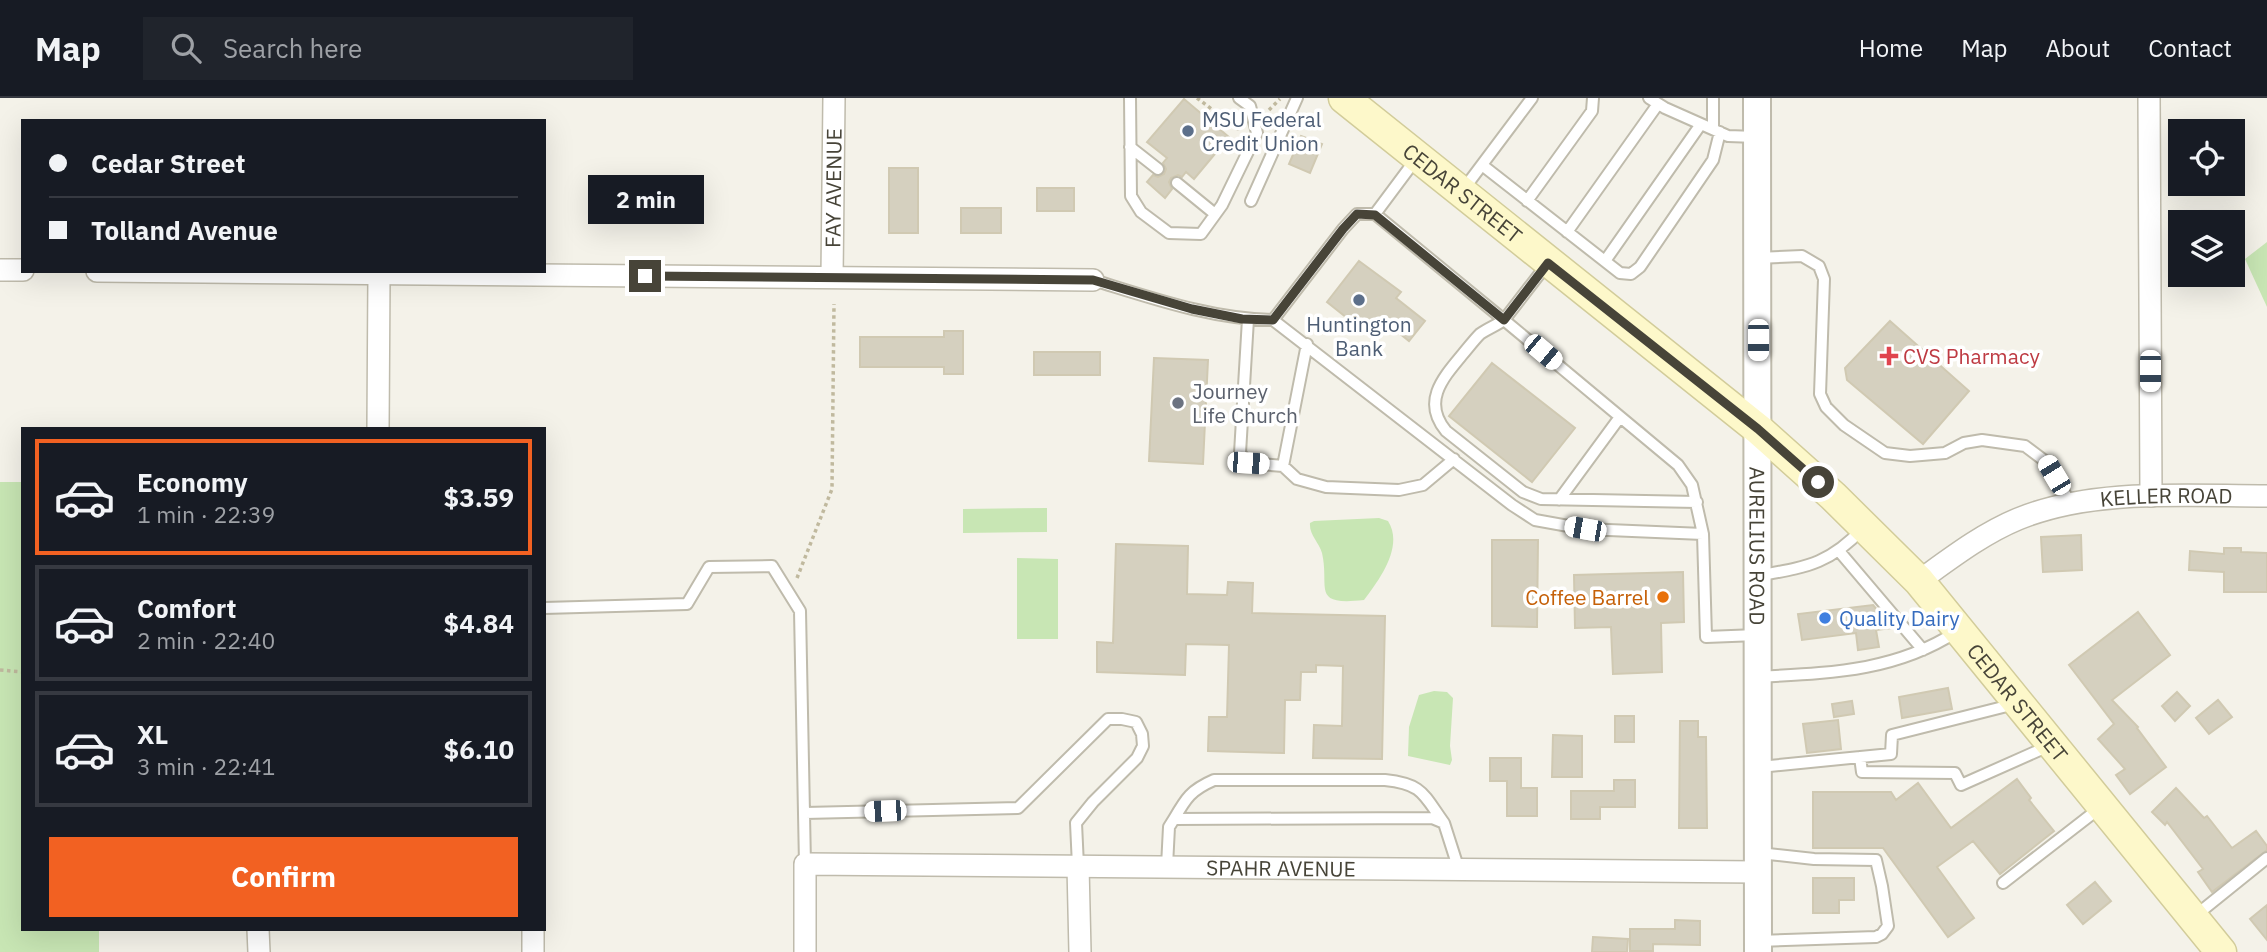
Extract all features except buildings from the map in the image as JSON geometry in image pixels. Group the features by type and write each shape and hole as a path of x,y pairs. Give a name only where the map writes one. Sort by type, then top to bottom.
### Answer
{"main road":[{"name":"CEDAR STREET","path":"1343,98 1758,429 1833,496 1919,581 2221,952"}],"street":[{"name":"FAY AVENUE","path":"832,277 834,98"},
{"name":"AURELIUS ROAD","path":"1757,98 1758,946"},
{"path":"2149,98 2151,496"},
{"path":"0,270 21,270"},
{"path":"285,273 1093,280"},
{"path":"378,427 379,274"},
{"name":"KELLER ROAD","path":"1919,581 1991,532 2020,518 2070,502 2151,496 2267,496"},
{"name":"SPAHR AVENUE","path":"805,864 1459,870 1757,863"},
{"path":"805,864 805,952"},
{"path":"1078,866 1080,952"},
{"path":"258,931 258,952"},
{"path":"533,931 533,952"}],"lane":[{"path":"1130,98 1131,196 1141,212 1169,233 1201,234 1215,214 1257,133 1250,106 1238,98"},
{"path":"1251,201 1297,98"},
{"path":"1461,192 1532,98"},
{"path":"1527,201 1592,111 1593,98"},
{"path":"1482,165 1620,273 1631,274 1640,267 1713,160 1716,131 1713,98"},
{"path":"1567,232 1653,101 1728,136 1757,138"},
{"path":"1605,261 1701,124"},
{"path":"1130,147 1158,169"},
{"path":"1375,215 1418,157"},
{"path":"1177,183 1215,214"},
{"path":"1273,320 1357,214 1375,215 1678,465 1692,485 1703,534 1706,636 1757,635"},
{"path":"1757,258 1802,256 1819,265 1824,279 1820,394 1826,407 1844,425 1885,453 1910,456 1945,453 1964,443 1982,440 2025,446 2045,461 2070,502"},
{"path":"1548,263 1504,320 1480,334 1444,377 1436,393 1436,420 1523,492 1541,499 1697,502"},
{"path":"1093,280 1192,309 1248,319 1273,320 1535,520 1585,529 1703,534"},
{"path":"1248,319 1240,453 1248,463 1283,466 1297,479 1326,487 1399,490 1432,481 1454,460"},
{"path":"1283,466 1307,344"},
{"path":"1559,500 1620,417"},
{"path":"1757,576 1799,569 1827,559 1864,527"},
{"path":"1839,551 1923,650"},
{"path":"546,608 687,604 709,567 772,566 800,611 805,864"},
{"path":"1757,677 1871,668 1923,650 1959,630"},
{"path":"1757,767 1891,754 1892,735 2020,703"},
{"path":"805,813 1018,808 1108,719 1136,722 1142,734 1143,746 1137,758 1076,823 1078,866"},
{"path":"1860,757 1862,772 1955,773 1961,785 2053,744"},
{"path":"1167,866 1169,827 1187,796 1196,788 1214,780 1385,780 1407,782 1422,792 1444,823 1459,870"},
{"path":"2003,883 2103,806"},
{"path":"1174,819 1432,818 1444,823"},
{"path":"2193,918 2267,858"},
{"path":"1757,863 1814,859 1875,860 1888,926 1876,937 1758,946"}],"path":[{"path":"1197,98 1238,129 1249,123"},
{"path":"1269,110 1281,98"},
{"path":"789,592 803,566 832,489 834,304"},
{"path":"0,670 21,672"}],"green space":[{"path":"2267,242 2267,307 2245,259"},
{"path":"0,482 21,482 21,931 99,931 99,952 0,952"},
{"path":"1047,508 1047,532 963,533 963,509"},
{"path":"1379,518 1388,521 1393,541 1388,562 1377,582 1364,600 1347,601 1329,597 1326,592 1322,553 1310,523"},
{"path":"1017,558 1058,559 1058,639 1017,639"},
{"path":"1434,691 1447,692 1453,698 1450,765 1408,756 1409,727 1419,695"}],"place":[{"name":"MSU Federal Credit Union","path":"1188,131"},
{"name":"Huntington Bank","path":"1359,300"},
{"name":"CVS Pharmacy","path":"1889,356"},
{"name":"Journey Life Church","path":"1178,403"},
{"name":"Coffee Barrel","path":"1663,597"},
{"name":"Quality Dairy","path":"1825,618"}],"route":[{"path":"645,276 1093,280 1192,309 1242,319 1273,320 1357,214 1375,215 1504,320 1548,263 1758,429 1818,482"}]}
